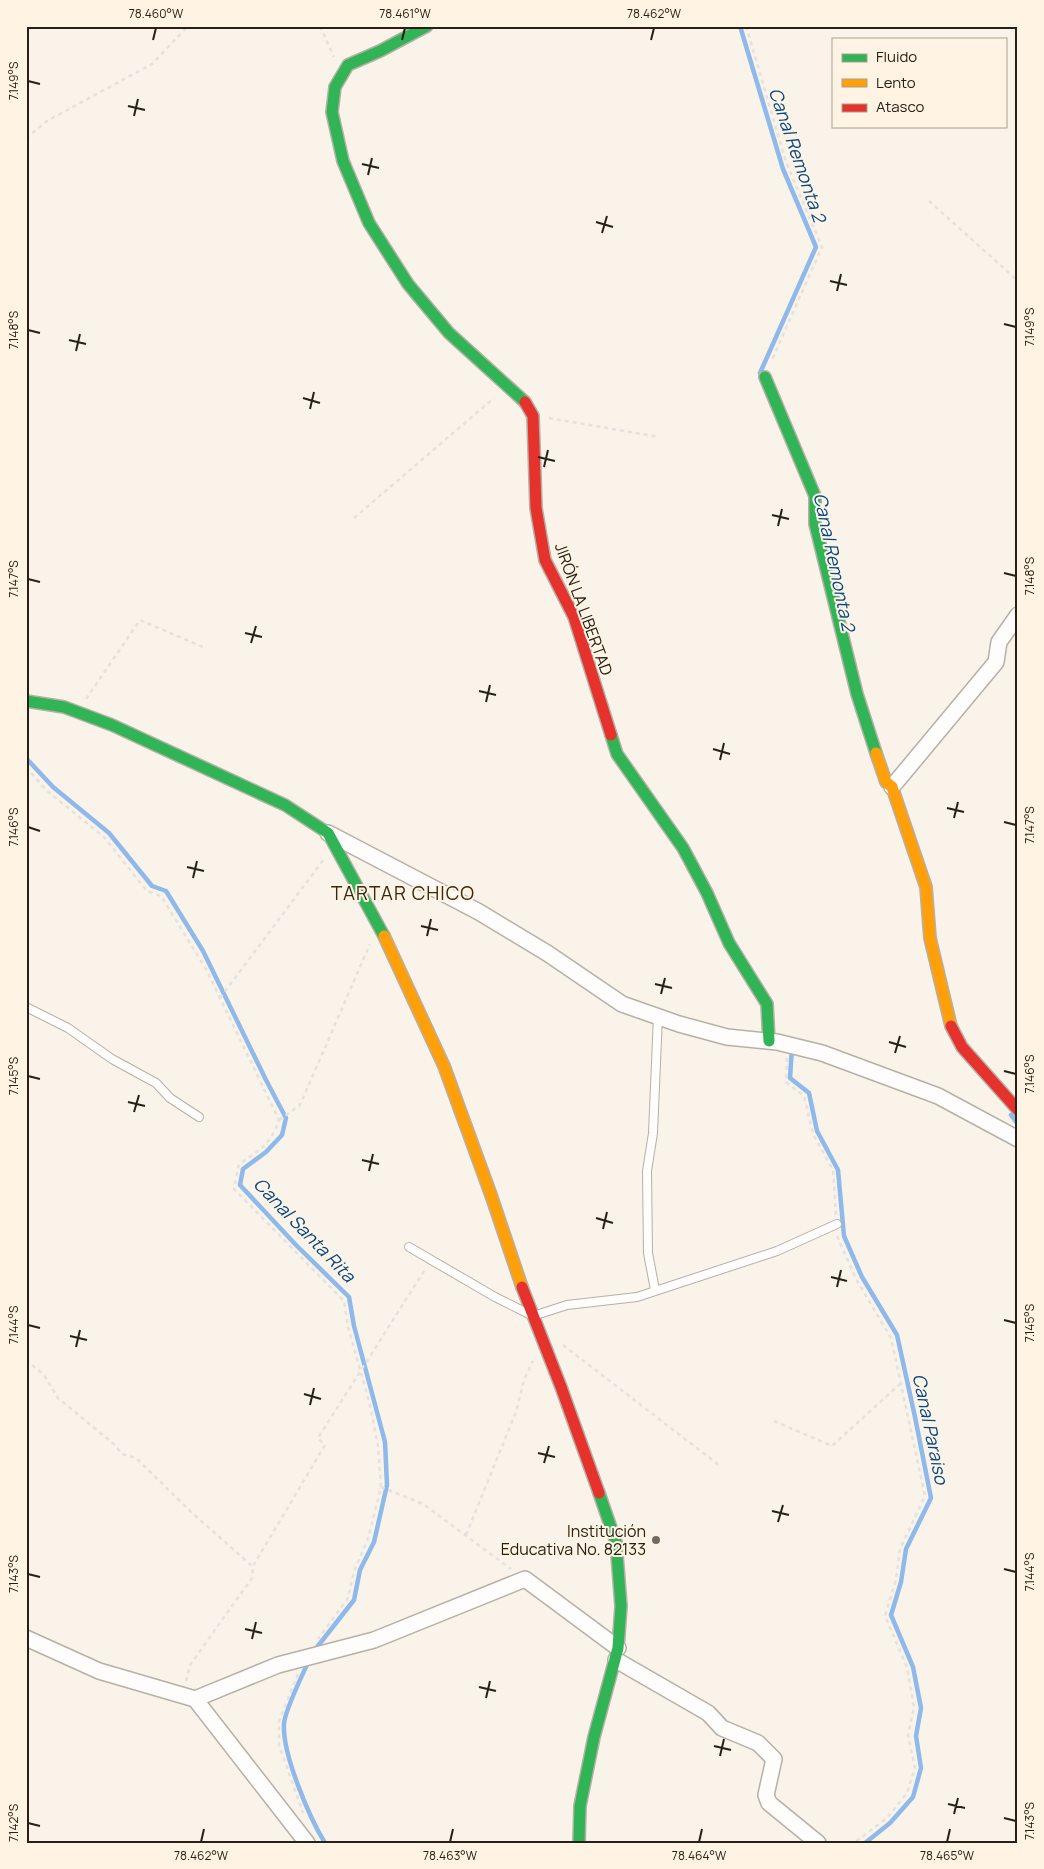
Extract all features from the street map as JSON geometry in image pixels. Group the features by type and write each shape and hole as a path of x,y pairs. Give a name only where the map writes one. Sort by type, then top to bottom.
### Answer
{"street":[{"path":"427,26 380,51 348,64 335,87 332,112 343,161 369,223 408,284 449,334 524,400 533,416"},
{"path":"765,377 815,496 815,524 857,694 886,782 892,787 926,887 930,938 949,1022 962,1047 1018,1110"},
{"name":"JIRÓN LA LIBERTAD","path":"533,416 536,508 545,560 574,617 617,754 683,848 707,893 729,943 766,1004 768,1041"},
{"path":"892,787 996,662 999,642 1018,615"},
{"path":"26,701 64,707 121,728 285,806 331,839 479,912 547,953 622,1004 727,1037 788,1044 822,1053 938,1096 1016,1135"},
{"path":"331,839 378,926 420,1011 444,1066 533,1316 561,1387 589,1469 607,1512 616,1542 621,1606 617,1654 594,1737 580,1806 579,1843"},
{"path":"188,1697 278,1665 374,1640 524,1579 617,1654 708,1713 722,1728 758,1743 774,1759 766,1795 769,1803 818,1843"},
{"path":"26,1638 99,1671 188,1697 307,1843"}],"lane":[{"path":"26,1007 68,1028 112,1059 156,1083 170,1098 199,1117"},
{"path":"655,1290 648,1253 648,1171 653,1133 658,1016"},
{"path":"408,1247 495,1297 533,1316 567,1305 637,1297 777,1251 836,1224"}],"path":[{"path":"26,138 47,121 152,64 188,26"},
{"path":"320,26 342,74"},
{"path":"746,26 786,162 822,247 765,377"},
{"path":"929,201 1018,281"},
{"path":"354,518 508,385"},
{"path":"533,416 659,437"},
{"path":"77,712 140,620 203,647"},
{"path":"26,767 46,790 104,836 147,891 161,896 206,968 279,1120"},
{"path":"220,998 331,839"},
{"path":"305,1819 279,1746 279,1721 304,1658 348,1598 354,1571 368,1539 381,1487 378,1446 348,1327 344,1301 234,1188 239,1164 259,1150 274,1135 279,1120 300,1105 378,926"},
{"path":"788,1044 786,1082 804,1096 813,1134 832,1170 837,1237 856,1279 891,1338 925,1496 900,1549 896,1580 885,1616 907,1667 914,1707 908,1734 915,1768 907,1793 887,1818 854,1843"},
{"path":"188,1697 190,1665 252,1578 253,1566 325,1446 318,1438 431,1260"},
{"path":"466,1535 516,1412 524,1380 542,1339 562,1344 720,1466"},
{"path":"26,1360 44,1375 58,1398 115,1445 122,1454 136,1458 190,1511 253,1566"},
{"path":"774,1421 832,1446 900,1383"},
{"path":"381,1487 423,1504 524,1579"}],"waterway":[{"name":"Canal Remonta 2","path":"740,26 783,169 816,247 760,373"},
{"name":"Canal Santa Rita","path":"26,758 53,787 109,833 152,886 166,891 203,951 286,1118 282,1135 266,1152 243,1169 240,1185 296,1245 349,1297 354,1326 385,1442 387,1485 374,1542 360,1570 354,1600 314,1651"},
{"name":"Canal Paraiso","path":"792,1047 790,1078 809,1093 817,1131 838,1170 844,1236 862,1277 897,1335 931,1498 906,1549 901,1582 891,1615 913,1667 921,1708 916,1736 921,1768 913,1797 890,1823 865,1843"},
{"name":"Canal Remonta 2","path":"1011,1115 1018,1124"},
{"path":"309,1660 287,1711 284,1724 285,1736 287,1751 298,1785 325,1843"}],"traffic: fast":[{"path":"427,26 380,51 348,65 335,87 332,112 343,161 369,223 408,284 449,333 525,402"},
{"path":"765,377 815,496 815,524 857,694 876,753"},
{"path":"26,701 64,707 112,725 285,805 328,833 384,936"},
{"path":"611,735 617,754 683,848 707,893 729,943 767,1004 769,1041"},
{"path":"579,1843 580,1806 594,1737 618,1648 621,1606 616,1542 599,1493"}],"traffic: slow":[{"path":"876,753 886,782 892,787 926,887 930,938 951,1026"},
{"path":"384,936 444,1066 522,1287"}],"traffic: jam":[{"path":"525,402 533,416 536,508 545,560 574,617 611,735"},
{"path":"951,1026 962,1047 1018,1110"},
{"path":"522,1287 561,1387 599,1493"}],"place":[{"name":"Institución Educativa No. 82133","path":"656,1540"}],"district":[{"name":"TARTAR CHICO","path":"403,893"}]}
